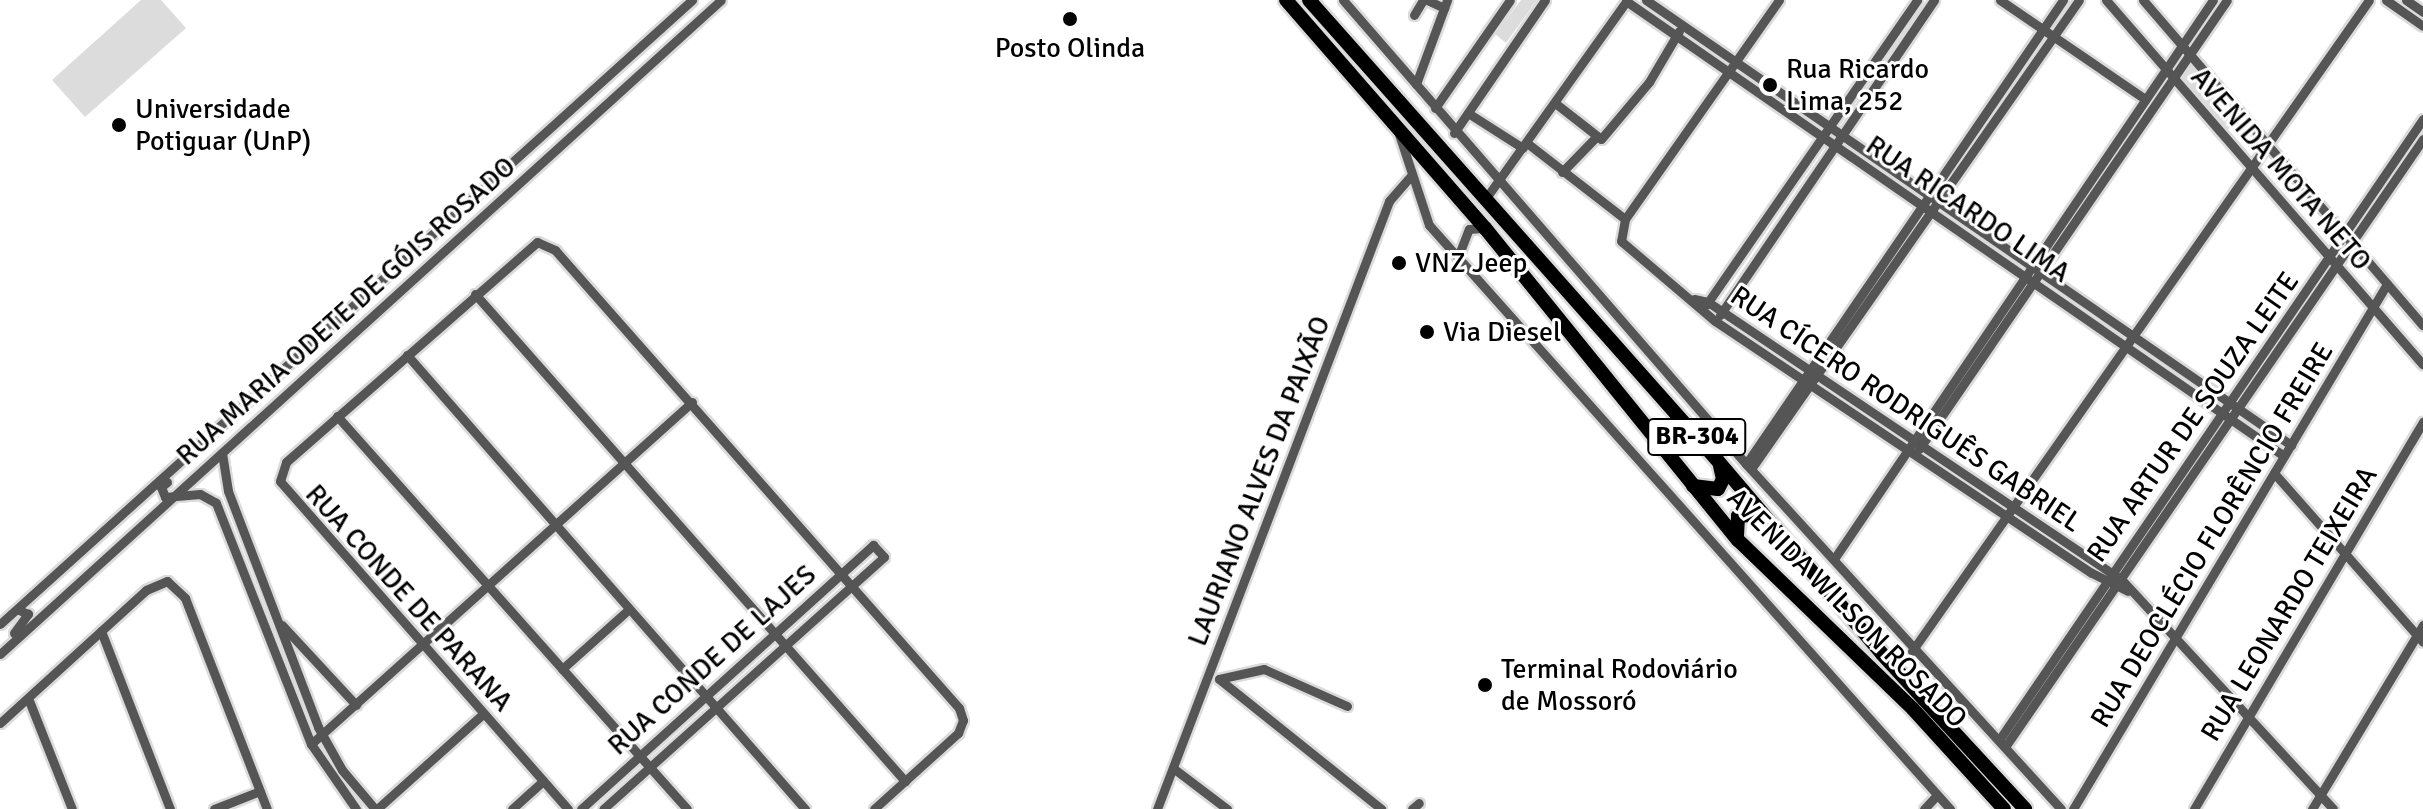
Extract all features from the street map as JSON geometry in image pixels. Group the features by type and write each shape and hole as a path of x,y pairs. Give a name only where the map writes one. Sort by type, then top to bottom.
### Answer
{"highway":[{"name":"AVENIDA WILSON ROSADO","path":"1286,0 1485,228 1738,540 1913,709 2000,806"},
{"name":"AVENIDA WILSON ROSADO","path":"1309,0 1718,461 1882,654 2025,809"},
{"path":"1693,485 1712,490 1722,485 1718,461"},
{"path":"1738,540 1738,516 1762,514"}],"street":[{"name":"RUA MARIA ODETE DE GÓIS ROSADO","path":"0,624 692,0"},
{"name":"RUA MARIA ODETE DE GÓIS ROSADO","path":"0,654 721,0"},
{"path":"1414,15 1425,0 1446,4 1416,84"},
{"path":"1435,108 1510,0"},
{"path":"1454,133 1545,0"},
{"path":"1486,198 1627,0"},
{"name":"RUA RICARDO LIMA","path":"1627,0 1836,145 1936,206 2028,270 2135,337 2291,445"},
{"name":"RUA RICARDO LIMA","path":"1646,0 1830,126 1925,199"},
{"path":"1468,113 1525,146 1625,219 1779,0"},
{"path":"1705,307 1917,0"},
{"path":"1718,316 1934,0"},
{"path":"2000,0 2145,99"},
{"path":"1748,467 1883,261 2063,0"},
{"path":"1808,378 1892,268 2079,0"},
{"name":"AVENIDA MOTA NETO","path":"2106,0 2423,365"},
{"name":"AVENIDA MOTA NETO","path":"2143,0 2423,325"},
{"path":"1910,453 1912,440 2213,0"},
{"path":"1834,559 1902,462 1921,447 2227,0"},
{"path":"1912,651 2012,513 2369,0"},
{"path":"2386,0 2423,26"},
{"path":"2406,0 2423,12"},
{"path":"1346,1 1497,183 1587,278 1748,467 1834,559 1912,651 2061,809"},
{"path":"1555,103 1601,139 1649,82 1683,25"},
{"name":"RUA ARTUR DE SOUZA LEITE","path":"2002,743 2119,584 2239,409 2267,359 2333,262 2352,243 2423,119"},
{"path":"1396,123 1429,225 1950,809"},
{"path":"1562,172 1597,136"},
{"name":"RUA ARTUR DE SOUZA LEITE","path":"2333,262 2345,234 2423,139"},
{"name":"LAURIANO ALVES DA PAIXÃO","path":"1157,809 1389,201 1412,175"},
{"name":"RUA CÍCERO RODRIGUÊS GABRIEL","path":"1625,219 1621,241 1694,299 1910,453 2012,513"},
{"path":"1458,257 1469,229 1485,228"},
{"name":"RUA CONDE DE PARANA","path":"568,809 282,486 282,466 530,245 549,244 692,402"},
{"path":"1883,261 1892,268"},
{"name":"RUA RICARDO LIMA","path":"2038,276 2128,347 2284,456"},
{"name":"RUA DEOCLÉCIO FLORÊNCIO FREIRE","path":"2073,809 2387,284"},
{"path":"475,294 905,781"},
{"path":"407,355 805,809"},
{"name":"RUA ARTUR DE SOUZA LEITE","path":"2002,743 2109,577 2230,403 2267,359"},
{"name":"RUA CÍCERO RODRIGUÊS GABRIEL","path":"1808,378 1912,440 2012,513 2128,591 2176,635 2333,809"},
{"path":"311,744 692,402 843,571 962,715 958,733 874,809"},
{"path":"337,416 687,809"},
{"name":"RUA LEONARDO TEIXEIRA","path":"2194,809 2423,422"},
{"path":"199,447 161,487 171,499 200,494 216,503 311,744 356,809"},
{"path":"222,453 228,491 323,736 342,770 376,809 483,714"},
{"path":"2274,473 2420,638"},
{"name":"RUA CONDE DE LAJES","path":"581,809 873,545 884,557 603,809"},
{"path":"0,723 146,590 167,581 185,598 267,809"},
{"path":"0,646 25,622 28,614 17,609"},
{"path":"562,669 629,609"},
{"path":"277,619 356,705"},
{"path":"2312,809 2420,638 2423,625"},
{"path":"101,631 170,809"},
{"path":"1347,706 1264,669 1219,679 1381,809"},
{"path":"28,698 72,809"},
{"path":"1173,768 1227,809"},
{"path":"512,809 543,781"},
{"path":"214,809 260,791"},
{"path":"1924,809 1937,795"}],"shaded area":[{"path":"141,0 161,0 186,28 85,117 52,80"},
{"path":"1521,0 1537,0 1506,43 1495,34"},
{"path":"2192,61 2240,120 2224,133 2176,74"}],"place":[{"name":"Posto Olinda","path":"1070,19"},
{"name":"Rua Ricardo Lima, 252","path":"1770,85"},
{"name":"Universidade Potiguar (UnP)","path":"119,125"},
{"name":"VNZ Jeep","path":"1399,263"},
{"name":"Via Diesel","path":"1427,332"},
{"name":"Terminal Rodoviário de Mossoró","path":"1485,685"}]}
